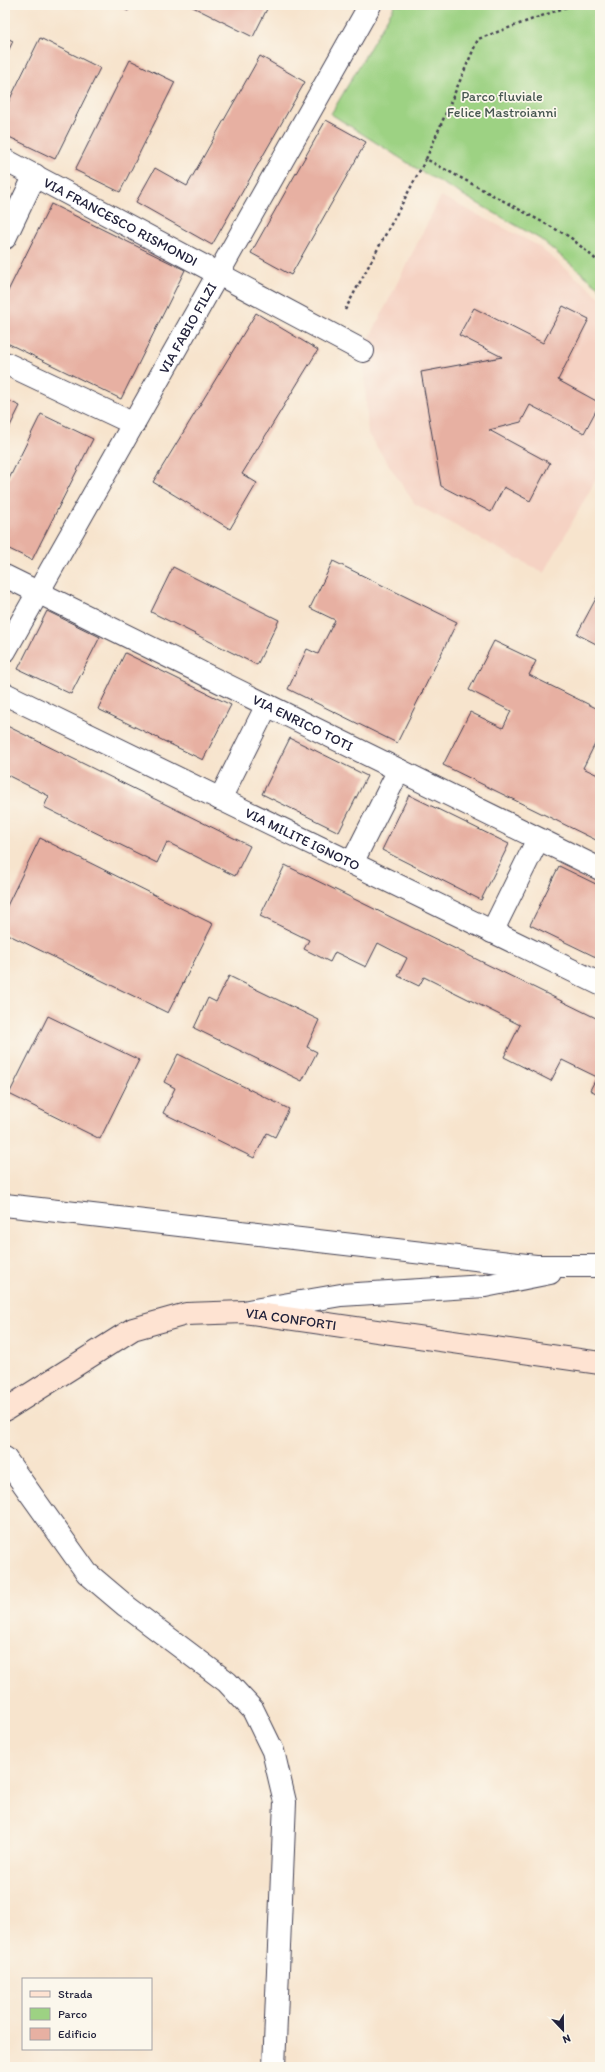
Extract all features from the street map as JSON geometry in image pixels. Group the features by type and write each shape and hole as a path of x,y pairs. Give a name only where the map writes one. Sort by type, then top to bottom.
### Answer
{"main road":[{"name":"VIA CONFORTI","path":"5,1410 133,1329 186,1314 244,1312 600,1363"}],"street":[{"name":"VIA FABIO FILZI","path":"5,651 370,5"},
{"name":"VIA FRANCESCO RISMONDI","path":"5,160 363,350"},
{"path":"5,238 35,175"},
{"path":"5,362 134,424"},
{"name":"VIA ENRICO TOTI","path":"5,576 600,869"},
{"name":"VIA MILITE IGNOTO","path":"5,694 600,984"},
{"path":"220,799 267,705"},
{"path":"352,863 399,770"},
{"path":"492,932 538,838"},
{"path":"5,1205 536,1266 593,1266"},
{"path":"244,1312 341,1294 485,1286 593,1266"},
{"path":"5,1458 87,1573 126,1606 227,1682 252,1710 273,1751 285,1802 274,2067"}],"path":[{"path":"333,334 426,159 478,39 572,5"},
{"path":"426,159 570,237 600,263"}],"shaded area":[{"path":"441,196 537,245 600,297 600,472 544,573 415,504 368,434 363,351"}],"green space":[{"name":"Parco fluviale Felice Mastroianni","path":"395,5 600,5 600,288 540,239 419,170 331,114"}],"building":[{"path":"116,5 131,5 128,11"},
{"path":"191,5 269,5 253,37"},
{"path":"5,37 13,41 5,58"},
{"path":"40,38 100,68 55,159 5,135 5,109"},
{"path":"260,56 305,82 212,245 136,202 155,168 187,186"},
{"path":"130,60 175,82 120,192 75,170"},
{"path":"326,120 366,142 291,275 251,253"},
{"path":"5,185 11,188 5,200"},
{"path":"51,204 185,270 121,399 5,342 5,297"},
{"path":"563,306 589,319 558,380 600,403 584,433 530,405 521,422 489,430 550,463 530,501 504,487 491,512 441,486 421,372 502,357 459,335 474,308 543,343"},
{"path":"256,313 318,350 242,474 257,483 230,529 153,482"},
{"path":"5,399 20,406 5,436"},
{"path":"41,414 93,439 32,560 5,547 5,487"},
{"path":"333,561 457,622 397,743 288,689 307,649 318,654 335,620 310,608"},
{"path":"173,567 279,620 257,665 151,612"},
{"path":"600,591 600,646 577,634"},
{"path":"5,592 9,593 5,601"},
{"path":"47,611 100,637 71,694 18,669"},
{"path":"494,641 536,661 529,675 600,710 600,734 583,768 600,776 600,842 443,765 470,712 503,728 511,711 469,690"},
{"path":"125,653 231,705 203,760 98,709"},
{"path":"5,725 250,846 235,876 167,842 157,863 44,807 49,796 5,774"},
{"path":"290,738 367,776 339,832 262,794"},
{"path":"409,795 509,844 481,900 382,850"},
{"path":"40,838 213,924 168,1013 5,933 5,910"},
{"path":"285,865 600,1020 600,1095 590,1090 597,1077 562,1060 551,1081 504,1057 520,1025 424,977 419,986 398,976 407,958 378,943 366,967 335,952 330,962 304,949 309,940 260,916"},
{"path":"559,866 600,886 600,959 530,925"},
{"path":"229,976 319,1020 307,1047 317,1052 302,1081 194,1028 208,998 216,1002"},
{"path":"48,1016 139,1060 100,1139 9,1094"},
{"path":"178,1054 289,1109 275,1137 267,1133 254,1158 163,1113 175,1088 164,1082"}]}
